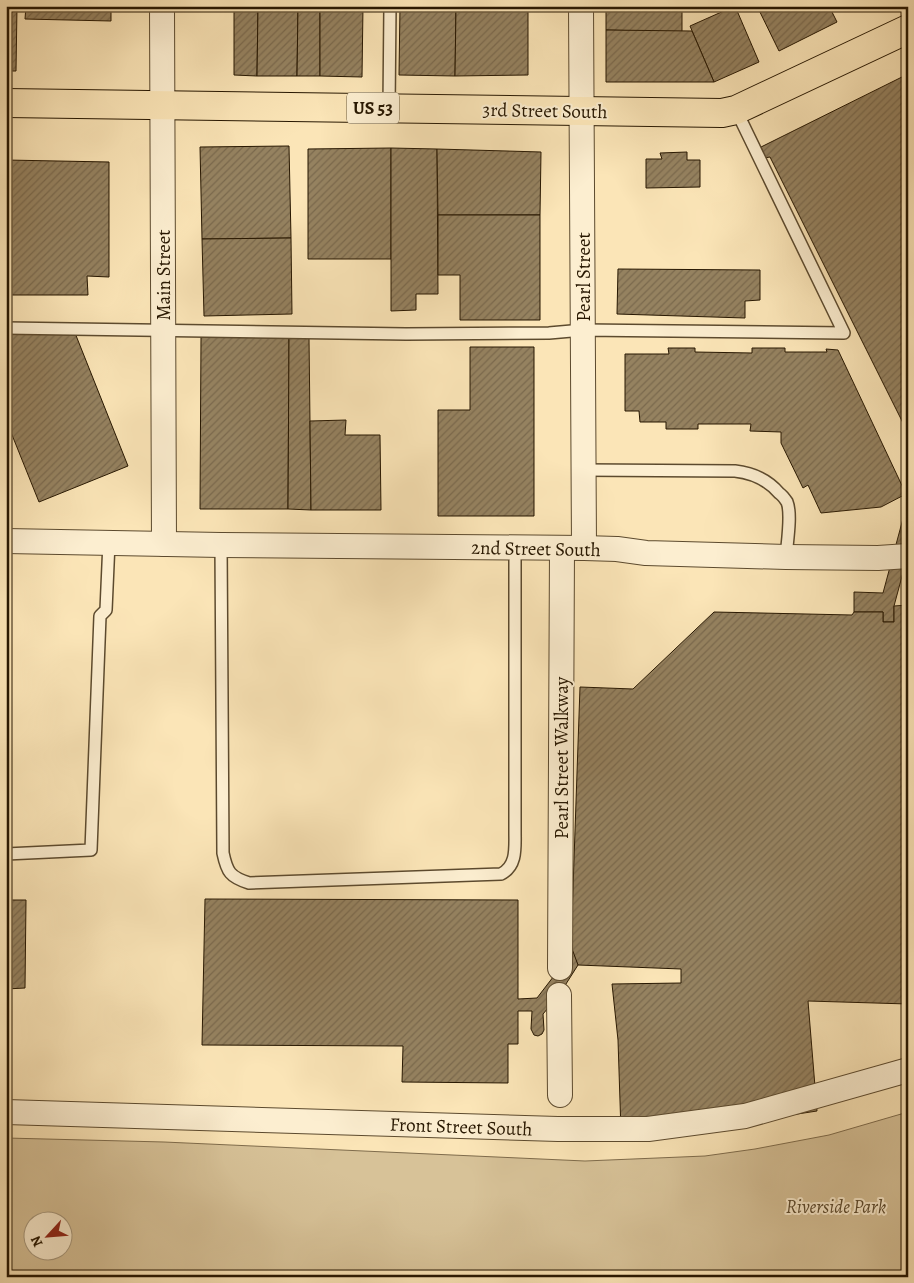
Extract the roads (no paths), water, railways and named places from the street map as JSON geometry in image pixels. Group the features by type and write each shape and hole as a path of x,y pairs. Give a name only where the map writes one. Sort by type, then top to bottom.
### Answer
{"highway":[{"name":"3rd Street South","path":"163,105 708,113 736,110 908,29"},
{"name":"US 53","path":"6,103 163,105"}],"street":[{"name":"Main Street","path":"162,6 164,544"},
{"name":"Pearl Street","path":"573,548 583,470 583,111 581,6"},
{"name":"2nd Street South","path":"6,541 573,548 617,549 646,553 786,557 878,558 908,556"},
{"name":"Pearl Street Walkway","path":"560,968 573,548"},
{"path":"559,994 560,1095"},
{"name":"Front Street South","path":"6,1112 548,1128 648,1129 744,1116 908,1070"}],"lane":[{"path":"389,108 390,6"},
{"path":"6,328 416,334 549,333 583,330 844,334 736,110"},
{"path":"583,470 735,471 760,477 773,485 787,501 789,513 786,557"},
{"path":"6,854 91,850 100,616 106,610 109,542"},
{"path":"221,545 222,853 229,874 238,880 249,883 501,874 506,872 512,864 515,840 515,548"}],"park label":[{"name":"Riverside Park","path":"836,1206"}]}
